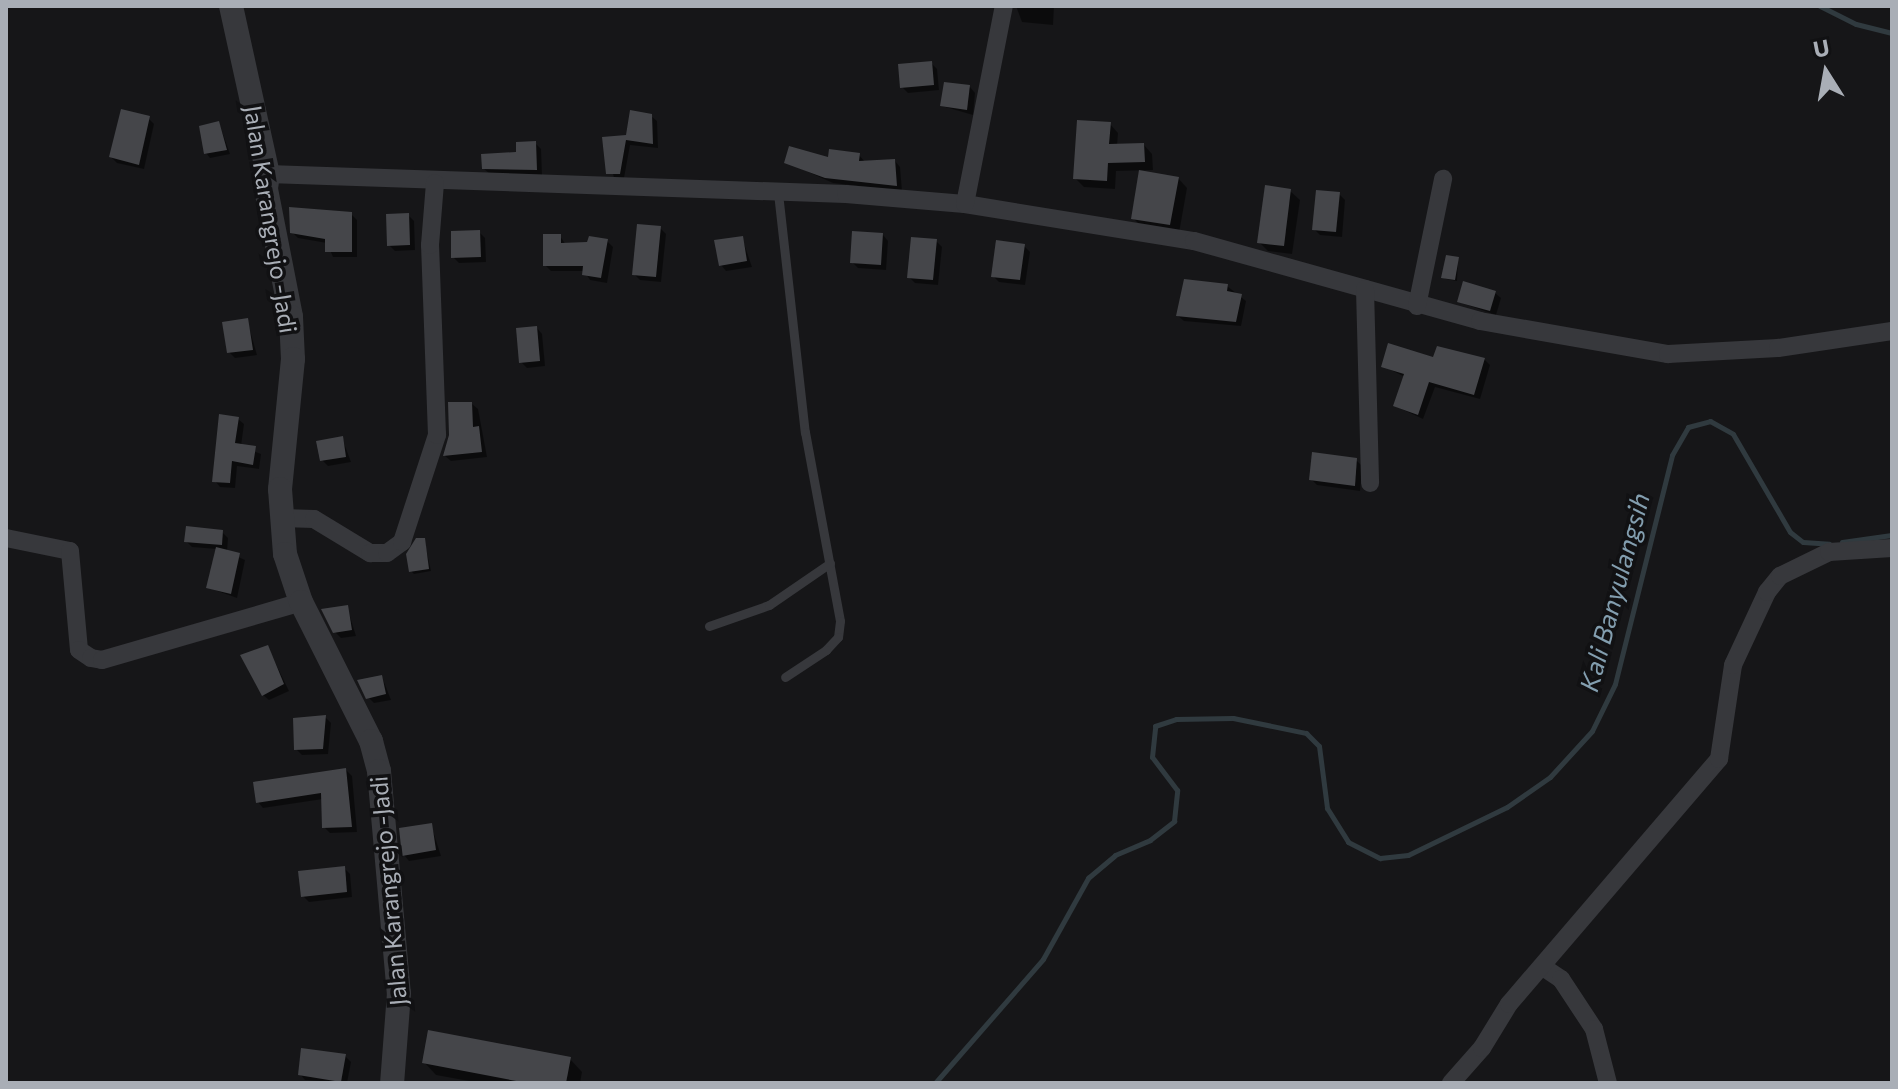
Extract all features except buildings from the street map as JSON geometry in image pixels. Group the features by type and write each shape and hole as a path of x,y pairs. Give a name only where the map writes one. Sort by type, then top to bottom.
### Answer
{"street":[{"name":"Jalan Karangrejo -Jadi","path":"231,6 268,174 293,359 283,424 282,518 285,554 301,602 365,727 379,771 399,993 392,1083"},
{"path":"965,204 1004,6"},
{"path":"268,174 435,183 778,193 965,204 1194,241 1417,306 1668,354 1778,348 1892,331"},
{"path":"1417,306 1443,179"},
{"path":"282,518 314,519 370,553 387,553 402,542 437,435 430,245 435,183"},
{"path":"1365,289 1370,483"},
{"path":"6,538 70,551 79,650 91,658 102,660 301,602"},
{"path":"1451,1083 1543,967 1719,759 1733,665 1767,592 1780,576 1829,552 1892,548"},
{"path":"1543,967 1561,979 1594,1029 1608,1083"}],"lane":[{"path":"778,193 805,432 840,621 838,637 785,677"},
{"path":"709,626 769,605 830,563"}],"waterway":[{"name":"Kali Banyulangsih","path":"1820,6 1856,24 1892,33"},
{"name":"Kali Banyulangsih","path":"935,1083 1043,959 1088,878 1115,855 1150,840 1174,821 1177,790 1152,757 1155,726 1176,719 1233,718 1306,733 1319,746 1327,808 1348,842 1380,858 1408,855 1507,807 1550,777 1592,731 1615,684 1672,455 1688,427 1710,421 1733,434 1790,532 1803,542 1829,544"},
{"name":"Kali Banyulangsih","path":"1842,542 1892,535"}]}
